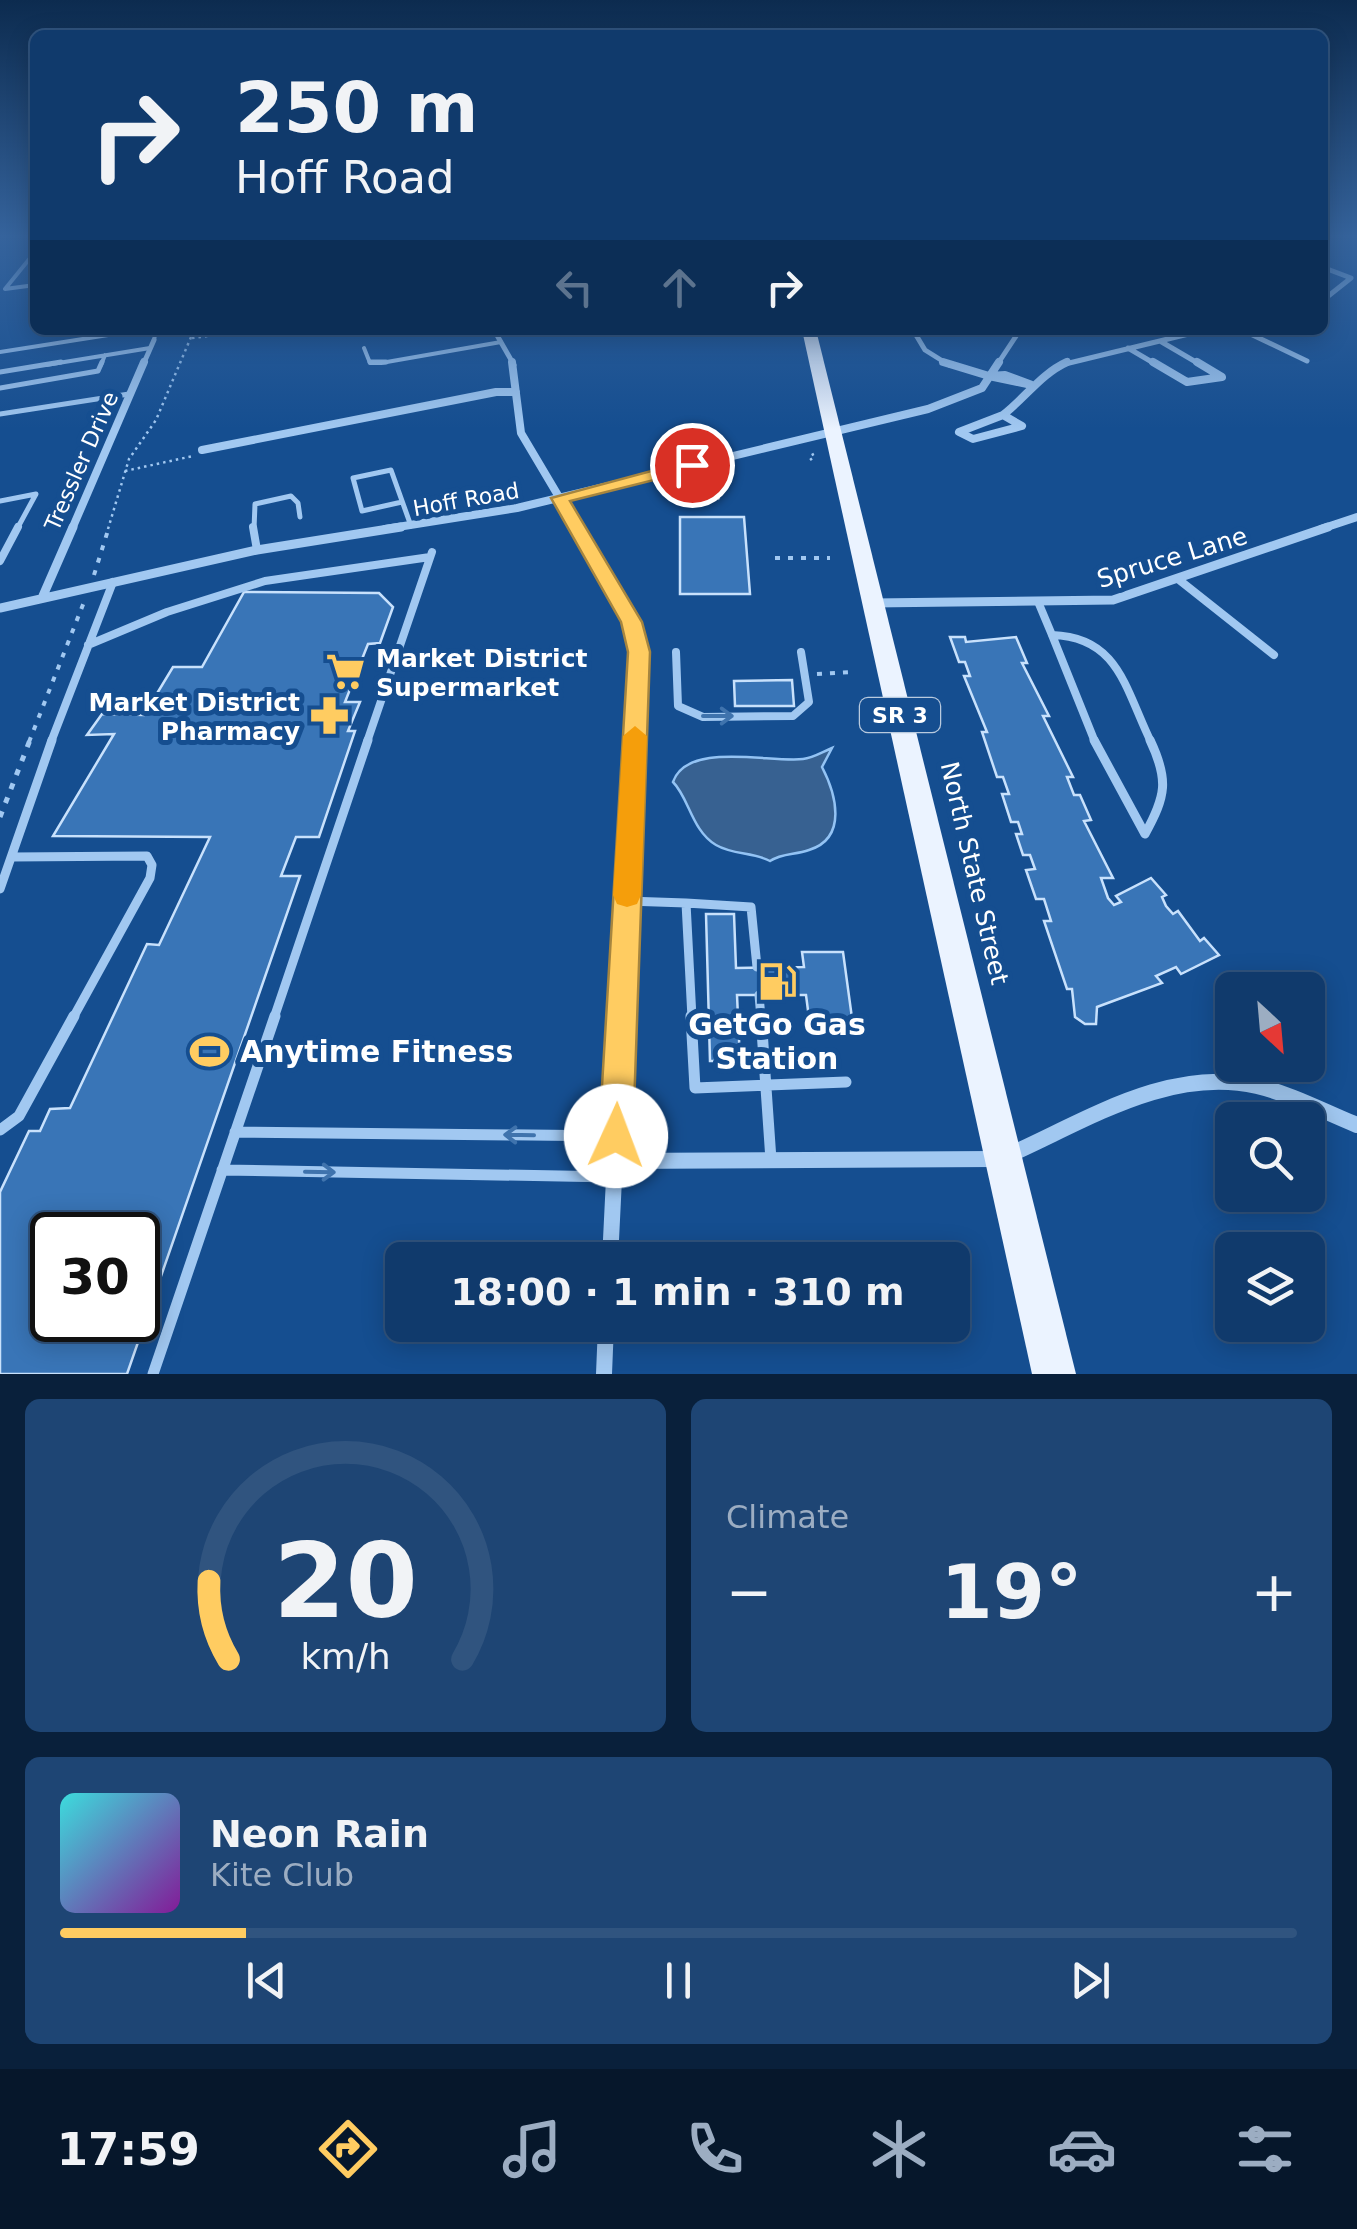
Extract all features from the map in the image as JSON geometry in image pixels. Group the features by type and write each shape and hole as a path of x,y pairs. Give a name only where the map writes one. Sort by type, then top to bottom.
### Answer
{"main road":[{"name":"North State Street","path":"810,335 1054,1374"}],"street":[{"name":"Tressler Drive","path":"42,598 130,394 150,335"},
{"path":"497,335 514,365 516,418 522,433 632,622 639,652 611,1242"},
{"path":"915,335 919,346 944,364 989,376 1005,375 1032,385"},
{"name":"Hoff Road","path":"0,608 257,550 560,498 957,401 982,388 1017,335"},
{"path":"1164,335 1170,338"},
{"path":"1002,415 1022,426 973,440 959,432 1002,415 1024,399 1047,371 1072,360 1183,335"},
{"path":"1252,335 1306,362"},
{"path":"1128,348 1188,382 1222,377 1159,340"},
{"path":"203,452 496,392 516,392"},
{"name":"Spruce Lane","path":"874,603 1039,604 1113,600 1357,517"},
{"path":"614,1169 770,1160 1003,1159 1139,1096 1196,1081 1257,1086 1357,1124"},
{"path":"604,1374 605,1342"}],"lane":[{"path":"60,342 65,335"},
{"path":"0,352 97,335"},
{"path":"0,372 104,355 150,335"},
{"path":"364,348 370,363 381,363 501,342"},
{"path":"0,388 98,372 104,355"},
{"path":"0,414 130,394"},
{"path":"402,502 362,512 353,478 391,470 411,526"},
{"path":"0,501 36,494 0,561"},
{"path":"257,550 252,519 256,504 290,496 298,503 300,517"},
{"path":"88,645 167,612 265,581 431,555 153,1374"},
{"path":"1178,578 1274,655"},
{"path":"0,889 114,582"},
{"path":"1039,604 1120,797 1145,834 1164,798 1161,763 1106,651 1081,636 1052,634"},
{"path":"676,652 678,706 703,717 792,716 809,702 801,652"},
{"path":"0,1130 19,1116 150,878 152,866 147,856 12,856"},
{"path":"627,901 750,906 757,967"},
{"path":"686,903 692,1084 699,1090 846,1082"},
{"path":"758,995 770,1160"},
{"path":"235,1132 616,1136"},
{"path":"222,1170 614,1169"}],"path":[{"path":"93,578 124,471 156,420 192,335"},
{"path":"190,338 215,335"},
{"path":"124,471 203,452"},
{"path":"703,476 721,502"},
{"path":"774,558 830,558"},
{"path":"0,817 81,609"},
{"path":"805,674 852,672"}],"water":[{"path":"832,748 822,767 834,802 834,826 829,836 809,850 770,861 723,848 708,839 673,782 681,769 712,758 803,759"}],"building":[{"path":"680,517 744,517 750,594 680,594"},
{"path":"244,592 379,593 393,607 380,643 368,644 345,702 360,702 348,731 355,731 319,837 296,837 281,876 300,876 160,1279 160,1212 30,1212 30,1342 138,1342 127,1374 0,1374 0,1192 29,1131 40,1131 50,1109 70,1108 147,944 159,945 210,837 53,836 114,734 87,735 102,714 144,715 173,667 202,667"},
{"path":"950,637 965,637 966,642 1016,637 1027,663 1022,663 1049,716 1043,716 1073,777 1067,777 1074,795 1080,795 1091,820 1084,821 1113,878 1101,878 1108,898 1114,905 1121,902 1116,896 1151,878 1166,895 1162,897 1173,914 1178,911 1200,941 1204,938 1219,955 1181,974 1176,967 1156,976 1162,983 1097,1007 1096,1024 1085,1024 1075,1017 1072,989 1067,989 1044,921 1051,921 1044,899 1036,899 1026,870 1035,869 1030,855 1023,855 1016,834 1022,834 1018,822 1011,822 1002,794 1009,794 1003,777 997,777 982,732 987,732 964,676 970,676 965,662 959,662"},
{"path":"792,680 794,706 735,706 734,681"},
{"name":"GetGo Gas Station","path":"706,914 734,914 736,968 804,967 802,952 843,952 852,1018 809,1018 806,995 737,995 740,1061 710,1061"}],"slow traffic":[{"path":"627,895 635,736"}],"place":[{"name":"Market District Supermarket","path":"346,672"},
{"name":"Market District Pharmacy","path":"330,716"},
{"name":"GetGo Gas Station","path":"777,981"},
{"name":"Anytime Fitness","path":"210,1052"}],"route":[{"path":"616,1136 639,652 632,622 560,498 692,465"}]}
